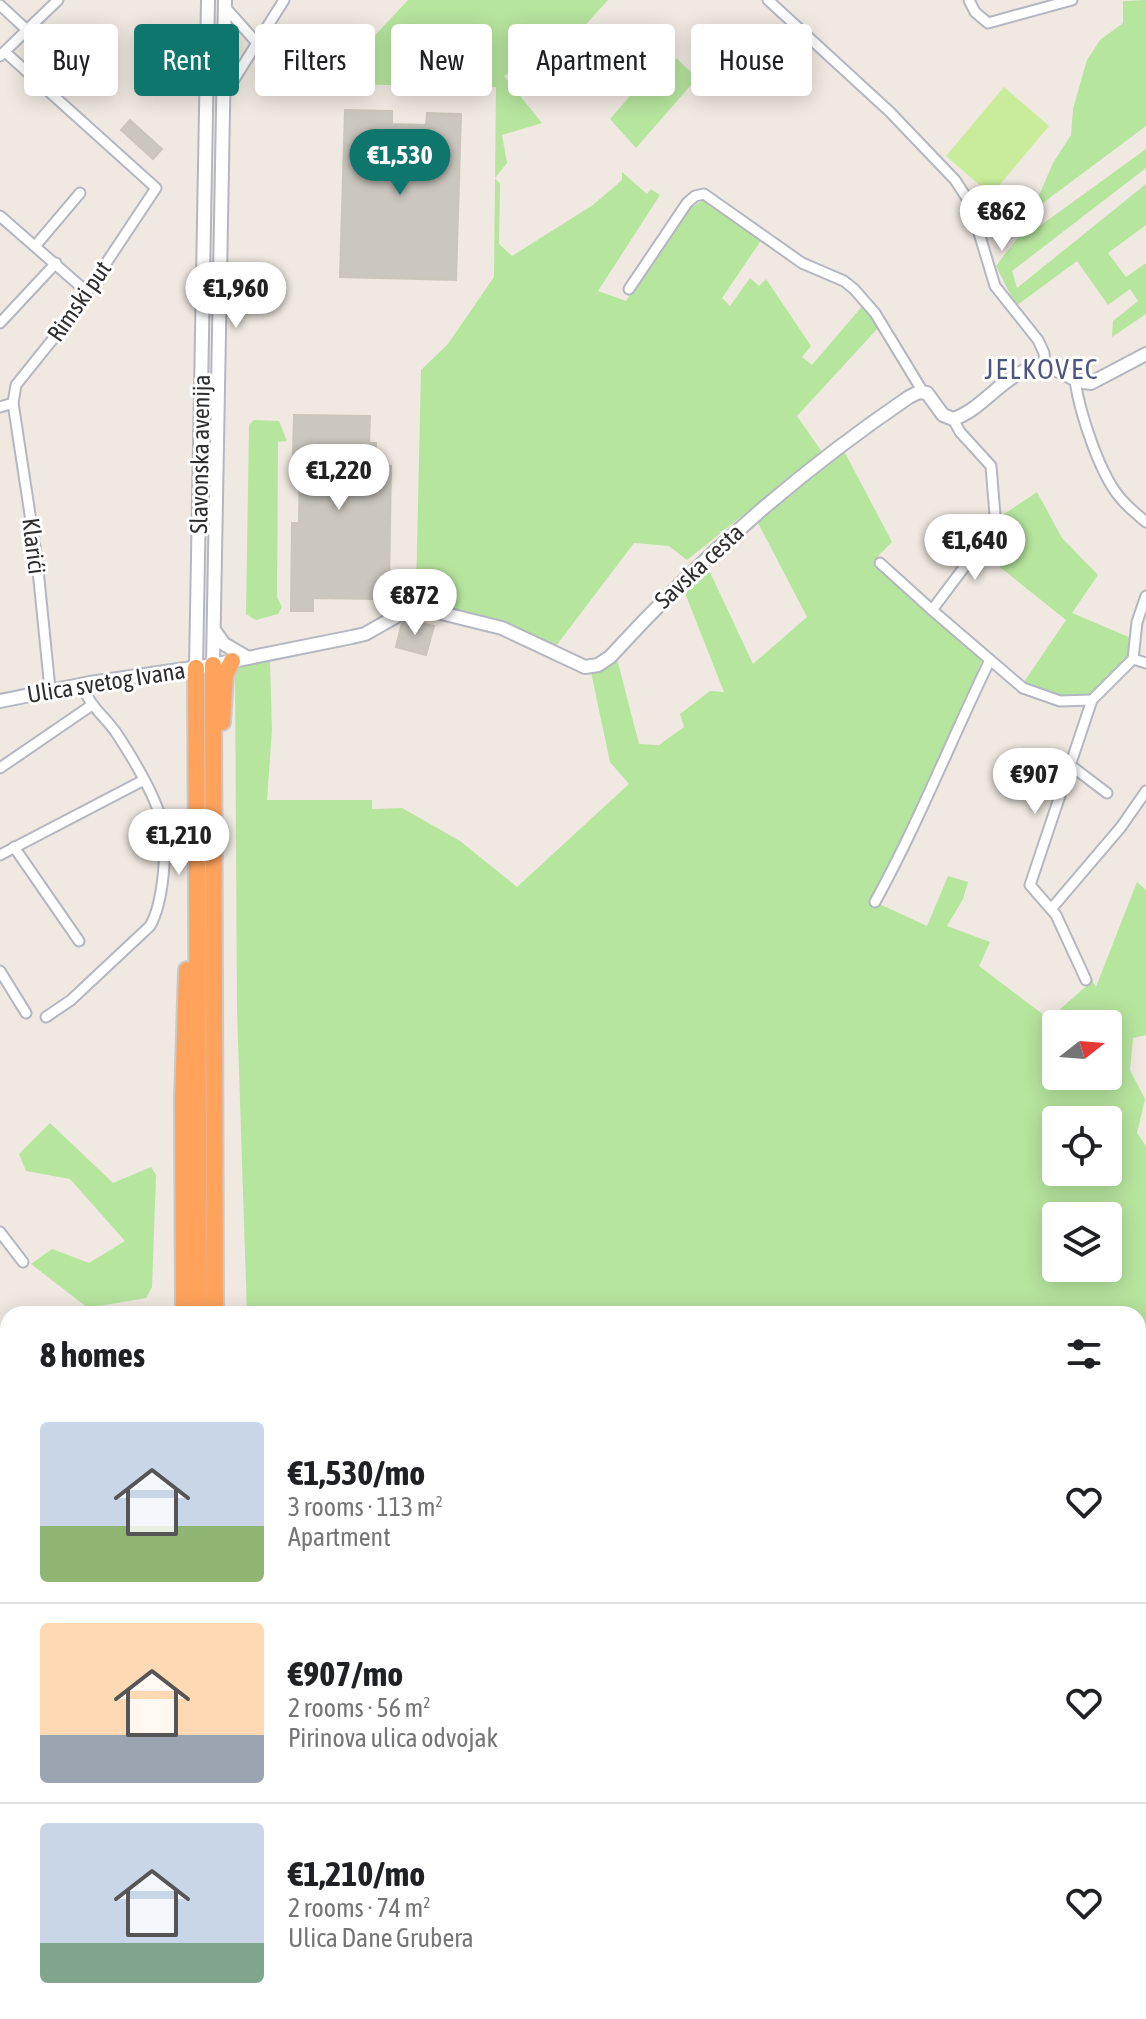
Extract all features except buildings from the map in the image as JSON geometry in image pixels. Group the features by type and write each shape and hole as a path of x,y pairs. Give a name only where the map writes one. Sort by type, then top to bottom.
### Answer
{"highway":[{"path":"212,750 221,724 226,671 240,660"},
{"path":"204,666 212,750 215,1306"},
{"path":"199,1306 197,906 204,666"},
{"path":"184,1306 185,1012 190,924 197,906"},
{"path":"215,1286 221,1306"}],"main road":[{"name":"Slavonska avenija","path":"204,666 208,0"},
{"name":"Slavonska avenija","path":"204,666 213,628 225,4"},
{"path":"923,392 930,395 943,415 953,419 963,416 1011,378 1029,369 1045,367 1075,381 1091,383 1102,380 1146,354"},
{"name":"Savska cesta","path":"204,666 365,634 409,609 481,621 508,630 570,662 585,667 598,665 610,657 706,556 826,455 909,397 923,392"},
{"path":"213,628 240,660"},
{"name":"Ulica svetog Ivana","path":"0,701 50,689 204,666"}],"street":[{"path":"269,24 284,0"},
{"path":"768,0 890,112 955,180 970,203 995,286 1038,340 1044,353 1045,367"},
{"path":"969,0 978,16 991,23 1072,0"},
{"path":"32,24 51,2"},
{"path":"225,4 234,21 255,41"},
{"path":"0,5 24,27"},
{"path":"2,54 24,33"},
{"path":"221,101 255,46"},
{"name":"Rimski put","path":"2,54 156,188 87,292 16,385 13,403"},
{"path":"36,245 80,193"},
{"path":"629,289 687,203 695,196 704,194 802,263 844,281 854,289 875,313 923,392"},
{"path":"0,216 87,292"},
{"path":"0,323 56,263"},
{"path":"1075,381 1083,415 1106,473 1122,500 1146,522"},
{"path":"0,407 13,403"},
{"name":"Klarići","path":"13,403 37,560 50,689"},
{"path":"932,610 977,550 995,515 991,466 960,432 953,419"},
{"path":"880,563 1023,688 1040,696 1075,702 1092,700"},
{"path":"1086,980 1052,908 1030,885 1092,700 1133,659 1137,622 1146,596"},
{"path":"1133,659 1146,663"},
{"path":"875,902 907,844 990,660"},
{"path":"46,1017 91,983 154,919 162,882 162,820 120,738 92,705 83,684"},
{"path":"0,768 92,705"},
{"path":"1070,765 1107,793"},
{"path":"0,855 142,781"},
{"path":"1052,908 1121,827 1146,791"},
{"path":"14,847 79,941"},
{"path":"0,971 26,1013"},
{"path":"0,1232 23,1262"}],"green space":[{"path":"408,0 608,0 586,24 508,24 508,73 504,76 508,81 508,96 520,96 542,123 502,135 507,163 495,178 496,87 492,87 492,24 391,24 391,85 375,85 375,35"},
{"path":"1146,0 1146,126 1032,211 1053,163 1071,135 1073,109 1087,60 1100,40 1123,23 1123,1"},
{"path":"676,58 691,72 691,85 636,148 610,119 630,96 675,96"},
{"path":"1004,87 1049,126 991,195 946,156"},
{"path":"1146,149 1146,168 1012,271 1017,288 1146,184 1146,225 1108,253 1126,277 1146,263 1146,314 1112,337 1113,321 1138,301 1130,289 1108,305 1077,261 1016,306 996,266 1025,228 1032,211 1037,228"},
{"path":"622,172 647,194 651,189 660,195 598,291 626,301 687,210 705,199 762,239 722,298 730,306 750,278 759,286 766,279 811,346 802,357 812,365 864,304 879,327 797,416 822,452 687,560 669,546 634,543 556,646 504,621 425,603 416,593 421,370 448,344 494,277 495,178 500,184 499,244 512,256 593,205 622,180"},
{"path":"254,420 279,421 287,441 278,442 277,597 282,607 278,614 256,620 246,614 249,425"},
{"path":"843,449 892,542 878,556 878,563 983,657 964,708 873,901 927,926 948,876 968,882 963,899 947,926 990,942 979,966 1042,1014 1042,1090 1122,1090 1122,1010 1059,1010 1092,981 1096,987 1137,882 1146,890 1146,1035 1133,1038 1130,1070 1145,1099 1137,1133 1146,1146 1146,1306 247,1306 237,1010 235,668 270,660 272,730 267,800 372,800 372,809 402,808 460,841 517,887 629,784 610,762 591,672 617,659 639,744 659,745 684,727 680,714 710,691 724,692 683,588 707,566 753,664 807,617 757,521"},
{"path":"1037,492 1062,538 1098,575 1072,613 1131,638 1129,658 1091,696 1056,695 1024,682 1066,620 981,552 998,518"},
{"path":"50,1123 113,1183 151,1167 156,1175 152,1287 146,1298 85,1306 31,1264 52,1249 89,1263 125,1241 70,1179 26,1171 19,1154"}],"district":[{"name":"JELKOVEC","path":"1042,369"}]}
